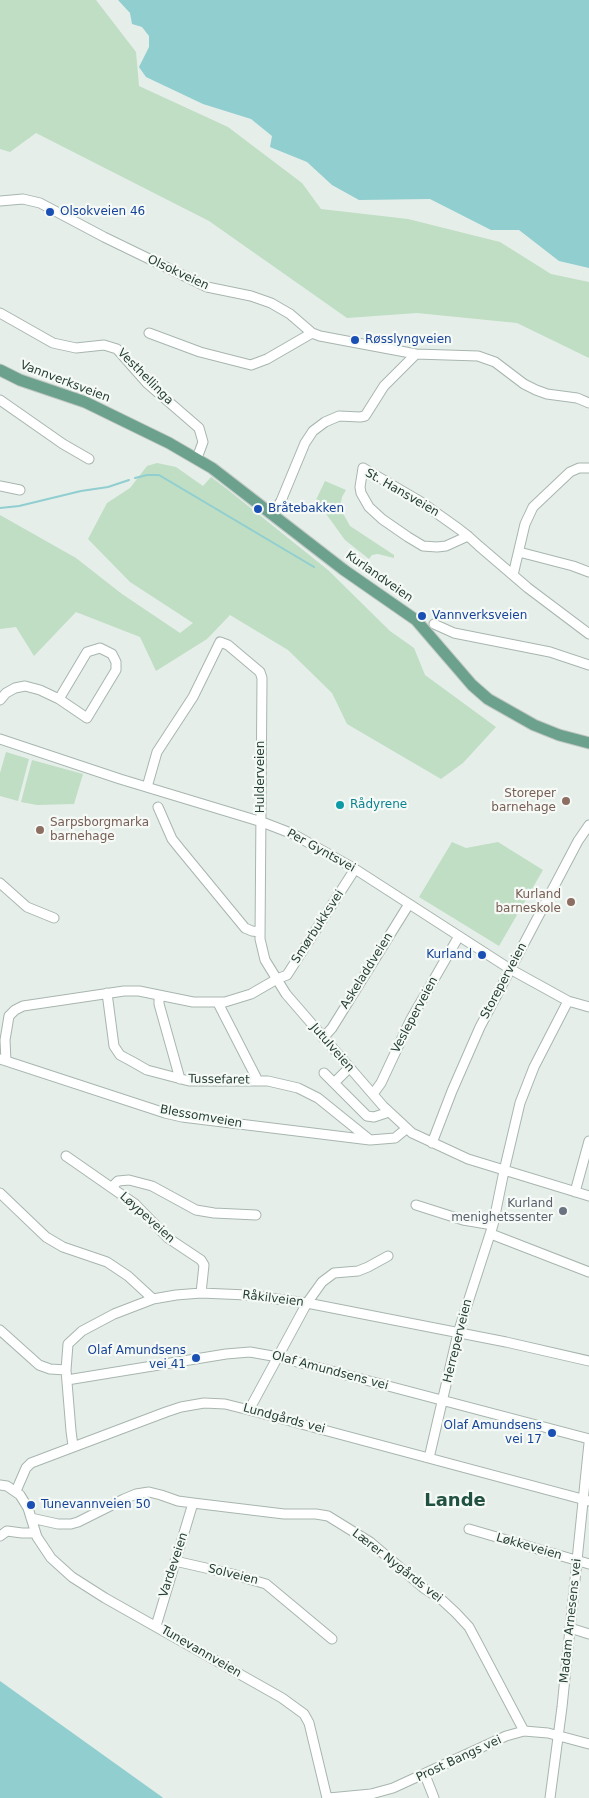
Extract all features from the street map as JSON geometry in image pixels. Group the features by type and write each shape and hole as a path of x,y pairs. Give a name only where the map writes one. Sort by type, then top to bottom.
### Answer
{"main road":[{"name":"Vannverksveien","path":"0,370 20,380 85,402 197,458 273,514"},
{"name":"Kurlandveien","path":"273,514 344,570 416,620 472,685 488,699 534,725 559,735 589,743"}],"street":[{"name":"Olsokveien","path":"0,201 23,199 40,202 104,237 207,287 251,296 271,303 290,314 312,333 320,336 416,354 469,354 484,357 500,365 524,384 536,390 547,394 577,398 589,404"},
{"name":"Vesthellinga","path":"0,313 53,343 76,348 104,344 119,351 147,383 199,428 203,442 197,458"},
{"path":"149,333 200,352 251,365 267,359 312,333"},
{"path":"273,514 281,501 304,443 313,431 325,422 339,416 365,416 384,386 416,354"},
{"path":"0,400 62,444 89,459"},
{"name":"St. Hansveien","path":"468,536 446,546 437,547 423,546 413,540 382,519 369,507 361,493 360,487 363,468 421,502 468,536 513,575 589,634"},
{"path":"513,575 526,519 533,508 570,472 580,468 589,468"},
{"path":"0,486 20,490"},
{"path":"519,552 589,572"},
{"path":"434,624 454,633 550,652 589,665"},
{"name":"Hulderveien","path":"147,787 158,752 193,696 220,642 228,646 255,667 262,678 260,932"},
{"path":"60,700 87,652 100,648 109,652 116,662 116,670 87,718"},
{"path":"0,700 6,693 15,688 26,686 40,690 60,700 87,718 94,726"},
{"name":"Per Gyntsvei","path":"0,739 262,822 293,834 355,869 510,969 568,1001 589,1007"},
{"path":"158,807 172,839 245,928 260,932"},
{"name":"Storeperveien","path":"432,1143 470,1047 576,846 589,826"},
{"name":"Smørbukksvei","path":"3,1060 9,1016 24,1006 107,993 134,991 193,1002 218,1002 245,996 287,975 355,869"},
{"path":"0,884 27,907 54,918"},
{"name":"Askeladdveien","path":"323,1038 337,1020 409,904"},
{"name":"Jutulveien","path":"260,932 263,954 295,1006 406,1129 468,1159 589,1196"},
{"name":"Vesleperveien","path":"373,1094 381,1083 410,1019 459,936"},
{"name":"Tussefaret","path":"107,993 115,1049 120,1055 147,1070 180,1079 280,1083 309,1093 370,1140"},
{"path":"159,995 159,1004 180,1079"},
{"name":"Herreperveien","path":"429,1458 458,1333 492,1230 520,1103 544,1046 568,1001"},
{"path":"218,1002 258,1081"},
{"name":"Blessomveien","path":"3,1060 173,1115 370,1140 395,1138 406,1129"},
{"path":"334,1083 349,1068"},
{"path":"324,1073 367,1116 378,1117 389,1112"},
{"path":"575,1192 589,1141"},
{"name":"Løypeveien","path":"66,1156 141,1209 168,1238 201,1260 204,1265 201,1293"},
{"path":"112,1187 121,1180 129,1180 152,1186 192,1208 204,1212 256,1215"},
{"path":"0,1193 46,1237 64,1247 107,1262 128,1276 153,1299"},
{"path":"416,1205 492,1230 589,1272"},
{"path":"249,1410 307,1303 322,1282 330,1275 368,1268 388,1256"},
{"name":"Råkilveien","path":"73,1446 70,1431 67,1375 68,1344 76,1336 102,1320 153,1299 176,1294 247,1295 307,1303 589,1361"},
{"name":"Olaf Amundsens vei","path":"0,1330 39,1365 67,1375 234,1352 250,1352 278,1357 589,1439"},
{"name":"Lundgårds vei","path":"16,1491 30,1463 189,1405 214,1403 249,1410 586,1500"},
{"name":"Madam Arnesens vei","path":"550,1798 559,1735 577,1560 586,1500 589,1443"},
{"path":"0,1485 7,1486 16,1491"},
{"name":"Tunevannveien","path":"16,1491 28,1508 35,1533 51,1558 72,1577 282,1698 304,1714 309,1724 328,1798"},
{"name":"Lærer Nygårds vei","path":"31,1518 58,1524 71,1524 136,1494 148,1492 161,1494 178,1501 193,1503 284,1514 325,1515 361,1535 424,1589 442,1600 461,1618 478,1642 524,1731"},
{"name":"Vardeveien","path":"156,1626 193,1503"},
{"name":"Løkkeveien","path":"470,1529 589,1564"},
{"path":"0,1536 7,1530 35,1533"},
{"name":"Solveien","path":"175,1561 266,1584 332,1639"},
{"path":"570,1628 589,1634"},
{"name":"Prost Bangs vei","path":"328,1798 385,1791 506,1736 524,1731 559,1735 589,1744"},
{"path":"425,1774 434,1798"}],"green space":[{"path":"0,0 96,0 136,52 139,86 228,127 302,183 321,209 408,219 500,242 551,274 589,282 589,358 517,323 417,313 347,318 209,221 36,133 10,152 0,149"},
{"path":"157,463 176,467 203,486 211,477 227,489 328,570 390,631 414,648 425,675 496,727 463,763 441,779 347,724 332,693 288,650 230,615 207,639 156,671 140,637 76,612 34,656 16,627 0,629 0,515 76,558 122,594 180,633 193,623 130,582 88,539 107,503 130,488 147,466"},
{"path":"325,481 346,490 342,497 340,508 350,526 394,555 394,558 378,554 372,555 369,559 345,540 324,511 314,504"},
{"path":"6,752 29,759 18,801 0,796 0,773"},
{"path":"32,760 83,774 74,804 37,805 21,802"},
{"path":"452,842 466,848 498,842 543,870 499,946 419,897"}],"water":[{"path":"118,0 589,0 589,268 559,261 519,230 491,230 430,199 359,200 332,185 307,162 270,147 272,136 251,119 203,104 146,77 139,67 149,47 149,36 142,27 132,24 130,13"},
{"path":"0,1681 162,1797 163,1798 0,1798"}],"waterway":[{"path":"135,478 159,475 314,567"},
{"path":"0,508 19,506 81,491 108,487 129,480"}],"place":[{"name":"Olsokveien 46","path":"50,212"},
{"name":"Røsslyngveien","path":"355,340"},
{"name":"Bråtebakken","path":"258,509"},
{"name":"Vannverksveien","path":"422,616"},
{"name":"Storeper barnehage","path":"566,801"},
{"name":"Rådyrene","path":"340,805"},
{"name":"Sarpsborgmarka barnehage","path":"40,830"},
{"name":"Kurland barneskole","path":"571,902"},
{"name":"Kurland","path":"482,955"},
{"name":"Kurland menighetssenter","path":"563,1211"},
{"name":"Olaf Amundsens vei 41","path":"196,1358"},
{"name":"Olaf Amundsens vei 17","path":"552,1433"},
{"name":"Tunevannveien 50","path":"31,1505"}],"district":[{"name":"Lande","path":"455,1501"}]}
